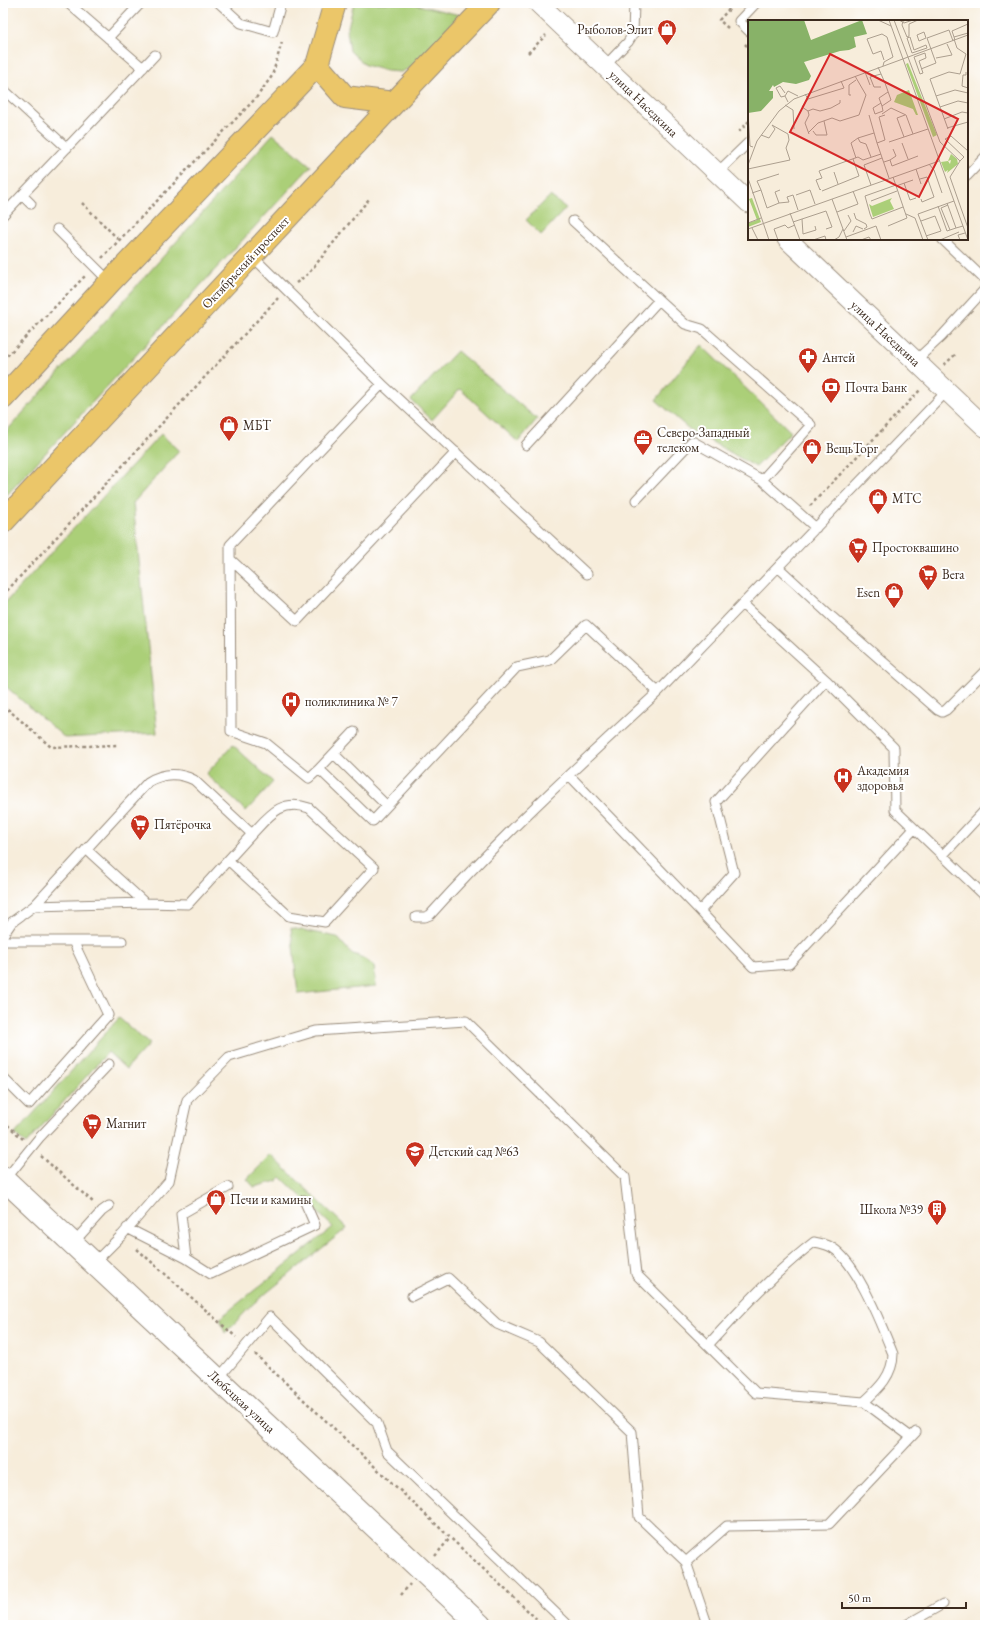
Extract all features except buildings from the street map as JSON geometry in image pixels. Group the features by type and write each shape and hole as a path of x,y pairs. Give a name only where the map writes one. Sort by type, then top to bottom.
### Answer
{"main road":[{"path":"3,398 110,282 317,65 335,3"},
{"name":"Октябрьский проспект","path":"3,522 394,102 489,3"},
{"path":"317,65 345,97 394,102"}],"street":[{"name":"улица Наседкина","path":"538,3 748,202"},
{"name":"улица Наседкина","path":"788,240 985,427"},
{"name":"Любецкая улица","path":"4,1179 480,1625"}],"lane":[{"path":"68,3 142,68"},
{"path":"108,38 141,3"},
{"path":"219,3 241,23 273,32 281,3"},
{"path":"605,66 628,42 633,34 634,3"},
{"path":"748,30 739,21 756,3"},
{"path":"3,215 155,55"},
{"path":"3,89 67,148"},
{"path":"717,173 748,143"},
{"path":"968,175 985,157"},
{"path":"22,195 31,204"},
{"path":"573,221 685,324 702,329 811,426 762,480"},
{"path":"57,230 110,282"},
{"path":"943,240 985,280"},
{"path":"251,255 382,384 587,574"},
{"path":"915,361 941,337 984,290"},
{"path":"526,445 659,300"},
{"path":"354,732 309,778 266,743 231,731 230,545 382,384"},
{"path":"416,917 425,917 430,914 479,862 658,692 742,604 779,568 947,391"},
{"path":"636,500 692,441 762,480 816,528"},
{"path":"230,560 297,621 456,452"},
{"path":"779,568 832,617 938,710 942,712 946,710 985,671"},
{"path":"742,604 826,680 894,748 895,810 985,896"},
{"path":"319,769 373,821 517,667 550,660 586,625 658,692"},
{"path":"700,910 734,873 716,802 826,680"},
{"path":"334,754 387,806"},
{"path":"3,935 12,922 34,906 148,782 163,775 170,774 186,776 194,780 252,834"},
{"path":"569,775 753,967 789,964 914,828"},
{"path":"34,906 145,903 188,904 228,860 252,834 275,811 288,805 309,808 374,868 325,922 289,916 228,860"},
{"path":"942,856 985,810"},
{"path":"86,849 145,903"},
{"path":"3,941 122,941"},
{"path":"3,1078 29,1104 108,1015 73,941"},
{"path":"94,1263 169,1181 187,1100 229,1057 316,1032 466,1021 625,1177 636,1274 756,1393 864,1402 914,1435 829,1524 727,1526 686,1562"},
{"path":"4,1179 31,1147 109,1064"},
{"path":"186,1258 182,1214 228,1186"},
{"path":"124,1231 186,1258 211,1274 315,1225 304,1200"},
{"path":"72,1243 106,1209"},
{"path":"708,1345 740,1310 797,1255 814,1242 830,1246 849,1264 865,1291 893,1354 893,1365 882,1385 864,1402"},
{"path":"412,1296 448,1278 496,1324 539,1342 632,1432 639,1517 686,1562 706,1621 701,1625"},
{"path":"218,1379 270,1317 377,1423 387,1451 567,1624"},
{"path":"906,1625 943,1604"}],"path":[{"path":"3,360 256,98 272,76 282,39"},
{"path":"736,135 748,122"},
{"path":"3,595 286,290 308,274 369,199"},
{"path":"82,203 119,240"},
{"path":"801,515 932,377 957,353"},
{"path":"3,705 51,747 119,745"},
{"path":"3,1121 31,1147 106,1209"},
{"path":"124,1231 543,1625"}],"green space":[{"path":"354,3 410,3 460,15 412,67 401,72 387,71 365,65 350,51 347,31"},
{"path":"273,134 311,166 3,499 3,435"},
{"path":"550,196 566,208 541,235 526,220"},
{"path":"701,345 791,432 756,467 689,429 656,400"},
{"path":"457,351 537,419 518,442 460,389 432,420 411,400"},
{"path":"161,434 179,451 133,503 157,733 65,738 3,684 3,605"},
{"path":"233,745 273,782 246,811 206,774"},
{"path":"291,928 337,937 351,953 363,958 374,966 376,986 298,994"},
{"path":"119,1018 149,1044 126,1069 108,1052 26,1144 15,1134"},
{"path":"271,1155 347,1228 254,1303 225,1333 220,1318 333,1227 281,1177 277,1181 254,1187 247,1179"}],"place":[{"name":"Рыболов-Элит","path":"667,46"},
{"name":"Антей","path":"808,374"},
{"name":"Почта Банк","path":"831,404"},
{"name":"МБТ","path":"229,442"},
{"name":"Северо-Западный телеком","path":"643,456"},
{"name":"ВещьТорг","path":"812,465"},
{"name":"МТС","path":"878,515"},
{"name":"Простоквашино","path":"858,564"},
{"name":"Вега","path":"928,591"},
{"name":"Esen","path":"894,609"},
{"name":"поликлиника № 7","path":"291,718"},
{"name":"Академия здоровья","path":"843,794"},
{"name":"Пятёрочка","path":"140,841"},
{"name":"Магнит","path":"92,1140"},
{"name":"Детский сад №63","path":"415,1168"},
{"name":"Печи и камины","path":"216,1216"},
{"name":"Школа №39","path":"937,1226"}]}
